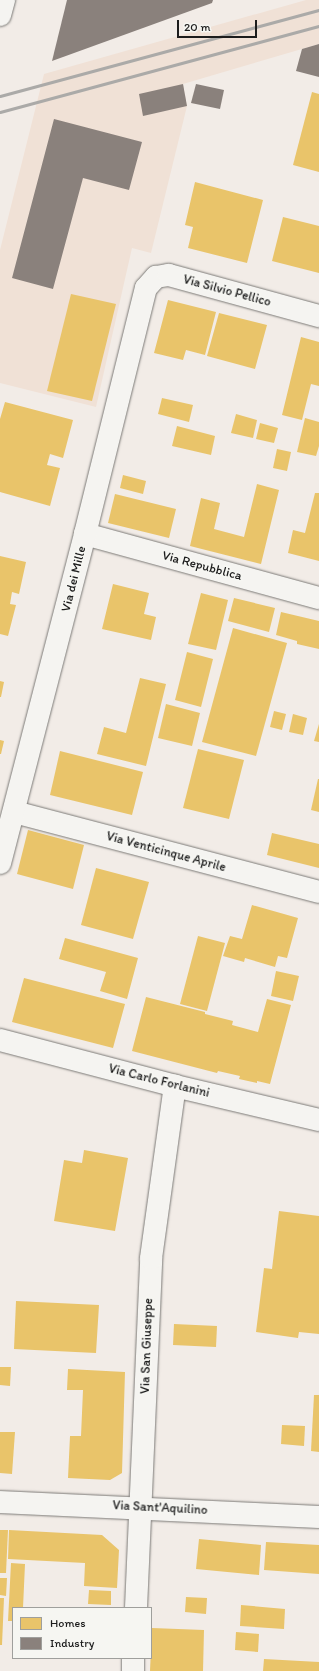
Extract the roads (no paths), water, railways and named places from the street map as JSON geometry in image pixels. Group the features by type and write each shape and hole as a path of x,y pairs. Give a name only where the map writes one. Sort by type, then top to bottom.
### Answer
{"street":[{"path":"0,15 4,0"},
{"name":"Via Silvio Pellico","path":"144,294 146,288 156,277 169,275 319,316"},
{"name":"Via dei Mille","path":"0,863 86,534 144,294"},
{"name":"Via Repubblica","path":"86,534 319,598"},
{"name":"Via Venticinque Aprile","path":"14,812 319,892"},
{"name":"Via Carlo Forlanini","path":"0,1040 175,1086 319,1120"},
{"name":"Via San Giuseppe","path":"136,1607 142,1507 150,1258 175,1086"},
{"name":"Via Sant'Aquilino","path":"0,1502 142,1507 319,1517"},
{"path":"133,1659 133,1671"}],"railway":[{"path":"0,96 319,10"},
{"path":"0,112 319,26"}]}
